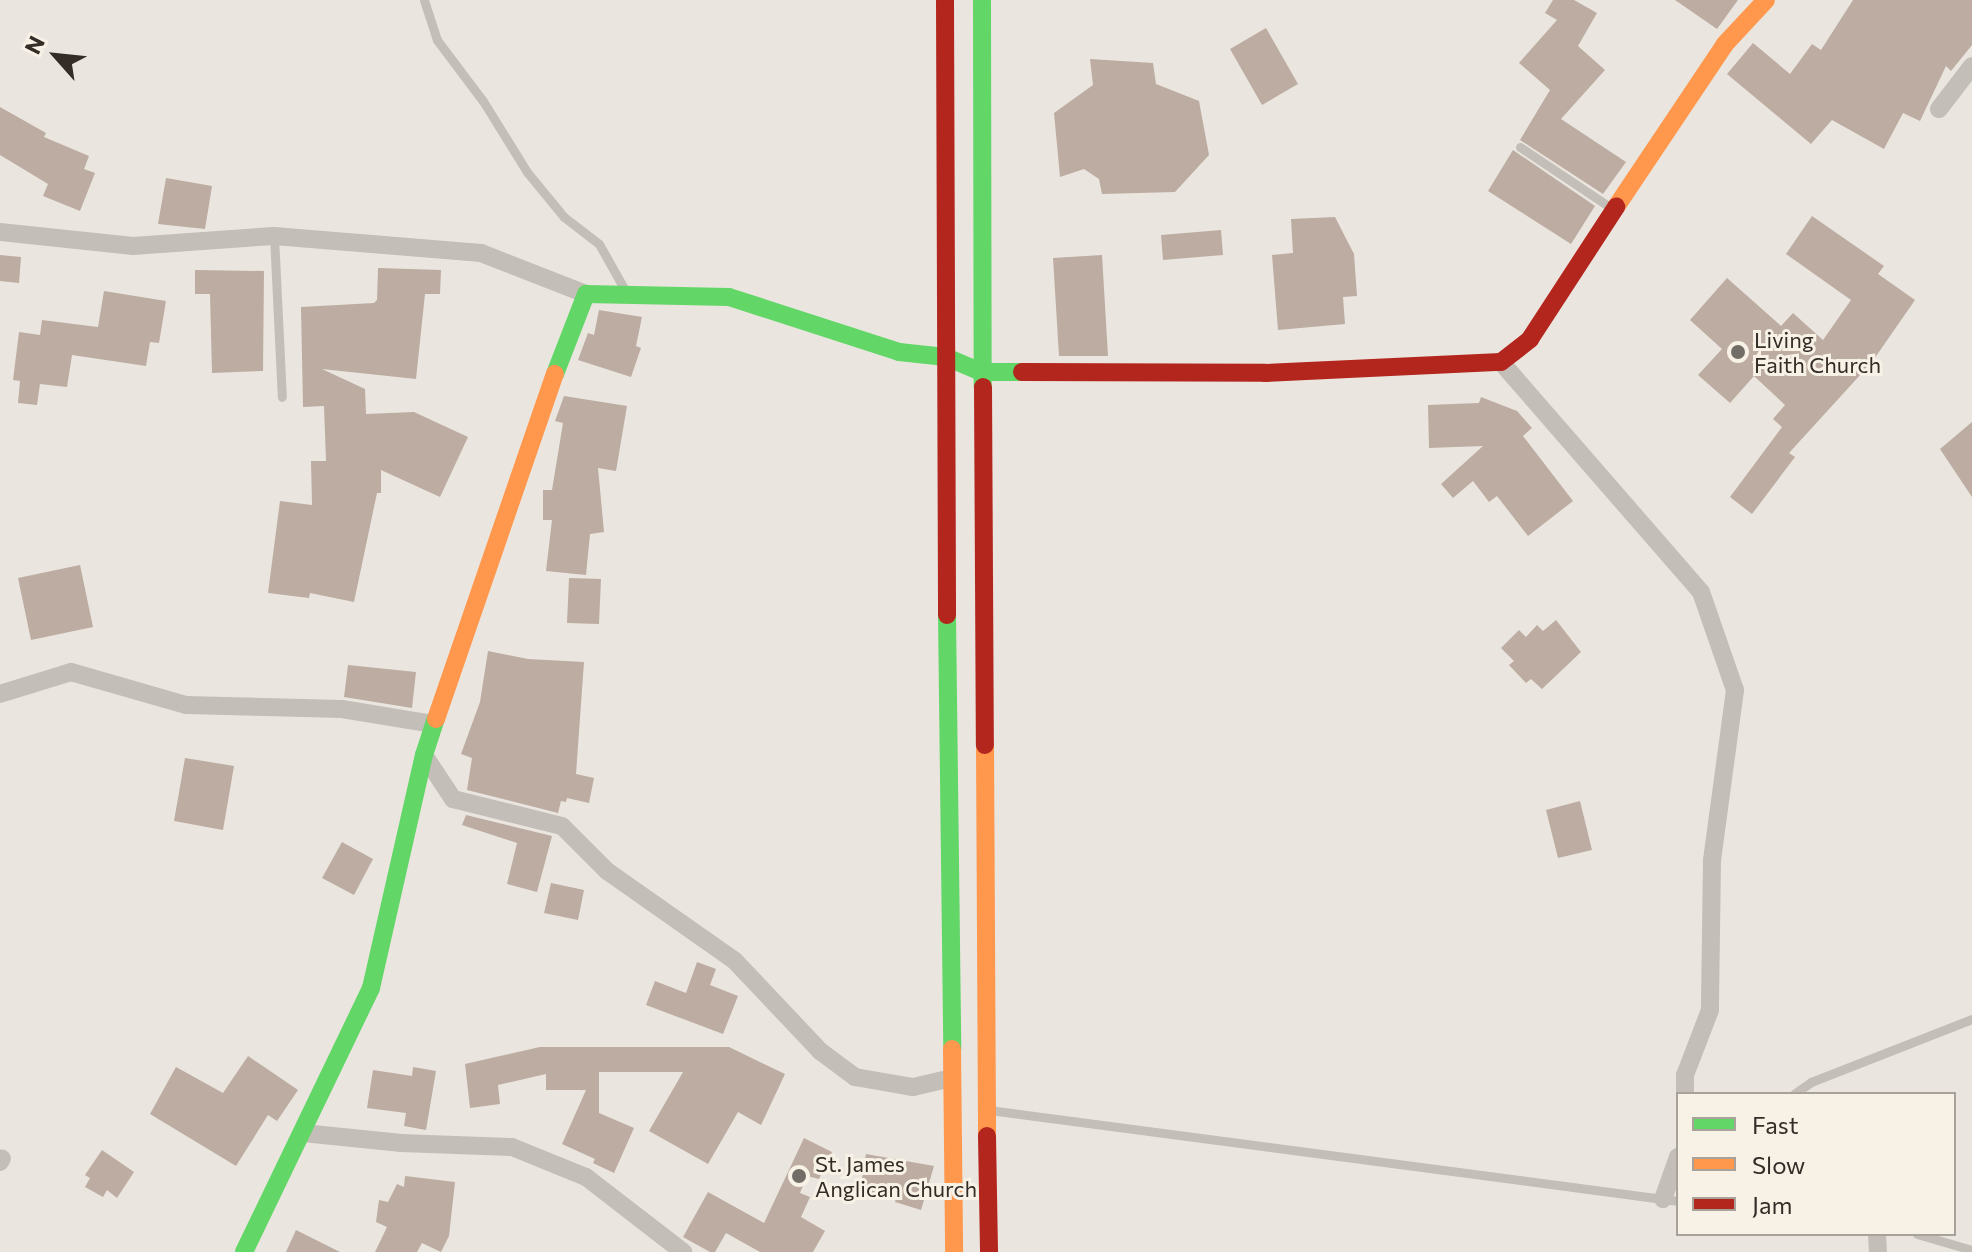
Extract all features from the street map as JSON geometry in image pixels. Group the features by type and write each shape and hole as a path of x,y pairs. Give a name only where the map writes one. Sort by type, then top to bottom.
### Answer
{"main road":[{"path":"945,0 954,1252"},
{"path":"982,0 989,1252"},
{"path":"244,1252 371,988 424,755 534,428 586,294 729,297 899,352 946,357 982,372 1265,373 1501,362 1530,339 1691,92 1725,44 1766,0"}],"street":[{"path":"1939,109 1972,66"},
{"path":"0,232 133,246 274,236 481,253 586,294"},
{"path":"1501,362 1701,592 1735,690 1712,860 1710,1010 1685,1075 1685,1092"},
{"path":"0,694 71,672 186,705 342,709 434,724"},
{"path":"424,755 453,799 562,826 607,871 735,961 820,1051 855,1077 913,1087 952,1078"},
{"path":"303,1133 401,1143 512,1147 586,1177 683,1252"},
{"path":"1671,1200 1676,1169"}],"lane":[{"path":"424,0 437,40 483,101 527,172 564,217 599,244 628,295"},
{"path":"1520,147 1616,210"},
{"path":"274,236 282,397"},
{"path":"1797,1092 1811,1082 1972,1019"},
{"path":"986,1110 1671,1200"},
{"path":"1924,1236 1972,1250"}],"building":[{"path":"1553,0 1574,0 1597,13 1578,46 1605,70 1561,119 1626,162 1603,194 1520,140 1550,90 1519,63 1557,20 1545,13"},
{"path":"1675,0 1738,0 1717,29"},
{"path":"1853,0 1972,0 1972,45 1951,71 1946,66 1920,121 1903,113 1884,149 1832,120 1811,144 1727,74 1753,43 1790,74 1812,44 1821,50"},
{"path":"1266,28 1298,84 1262,105 1230,49"},
{"path":"1090,59 1153,63 1156,84 1199,101 1209,155 1175,192 1102,194 1099,179 1084,169 1060,177 1054,113 1093,85"},
{"path":"0,107 46,133 44,137 89,156 84,169 95,173 80,211 43,196 48,184 0,155"},
{"path":"1513,150 1595,206 1571,244 1488,191"},
{"path":"166,178 212,186 205,229 158,224"},
{"path":"1812,216 1884,266 1878,274 1915,300 1872,362 1789,453 1795,457 1752,514 1730,497 1782,427 1773,419 1785,405 1754,376 1730,403 1698,375 1722,349 1690,320 1727,278 1781,326 1793,313 1823,340 1851,300 1786,254"},
{"path":"1335,217 1354,254 1357,296 1343,297 1345,324 1278,330 1272,255 1293,253 1291,219"},
{"path":"1221,230 1223,255 1163,260 1161,235"},
{"path":"0,255 21,257 19,283 0,281"},
{"path":"1102,255 1108,356 1059,356 1053,258"},
{"path":"378,268 441,270 440,294 425,294 416,379 322,369 365,389 366,414 414,412 468,437 440,497 381,470 381,493 377,493 354,602 310,593 309,598 268,593 280,501 312,505 311,461 326,461 324,406 303,407 301,307 374,303 377,300"},
{"path":"195,270 264,271 263,371 212,373 210,294 195,294"},
{"path":"104,291 166,301 159,343 150,342 146,366 72,355 67,387 40,384 37,405 18,403 20,381 13,380 19,332 40,335 42,320 98,327"},
{"path":"599,310 642,317 636,346 641,348 631,377 578,360 588,333 594,335"},
{"path":"564,396 627,406 616,471 598,468 604,532 590,534 586,575 546,571 552,520 543,520 543,490 552,490 563,423 555,421"},
{"path":"1481,397 1517,411 1532,428 1523,436 1573,501 1528,536 1497,496 1489,502 1473,481 1453,498 1441,484 1483,446 1429,448 1428,405 1479,403"},
{"path":"1972,422 1972,497 1940,449"},
{"path":"80,565 93,627 31,640 18,578"},
{"path":"569,578 601,579 599,624 567,623"},
{"path":"1556,620 1581,652 1542,689 1531,679 1526,683 1509,665 1514,661 1501,648 1519,630 1526,637 1537,625 1543,631"},
{"path":"488,651 528,659 584,662 576,774 594,778 589,803 567,798 566,802 561,801 558,813 467,790 472,758 461,754 480,702"},
{"path":"348,665 416,672 412,708 344,697"},
{"path":"185,758 234,766 223,830 174,821"},
{"path":"1580,801 1592,850 1558,858 1546,810"},
{"path":"466,815 552,836 537,892 507,884 517,843 462,825"},
{"path":"342,842 373,859 354,895 322,878"},
{"path":"551,883 584,890 578,920 544,913"},
{"path":"697,962 716,969 710,985 738,996 723,1034 646,1005 655,981 686,993"},
{"path":"540,1047 729,1047 785,1074 761,1125 738,1112 708,1164 649,1131 683,1072 599,1072 599,1113 634,1128 614,1173 593,1163 595,1159 562,1144 586,1090 546,1090 546,1074 498,1085 500,1104 470,1108 465,1064"},
{"path":"248,1056 298,1090 277,1121 268,1115 236,1166 150,1114 176,1067 223,1093"},
{"path":"413,1067 436,1071 426,1130 404,1126 406,1113 367,1108 373,1070 412,1076"},
{"path":"804,1138 832,1152 819,1179 807,1176 800,1193 810,1197 801,1217 825,1231 813,1252 760,1252 726,1233 715,1252 710,1252 683,1237 708,1192 764,1223"},
{"path":"102,1150 134,1172 117,1198 107,1190 103,1197 85,1187 90,1178 85,1175"},
{"path":"866,1154 934,1166 921,1210 895,1202 896,1198 860,1191"},
{"path":"405,1176 455,1182 449,1236 441,1252 422,1243 417,1252 375,1252 387,1227 376,1222 379,1200 388,1202 397,1184 404,1187"},
{"path":"296,1230 340,1252 286,1252"}],"traffic: fast":[{"path":"982,0 983,387"},
{"path":"555,374 586,294 729,297 899,352 946,357 982,372 1022,372"},
{"path":"947,615 952,1049"},
{"path":"244,1252 371,988 424,755 436,719"}],"traffic: slow":[{"path":"1616,207 1725,44 1766,0"},
{"path":"436,719 555,374"},
{"path":"985,745 987,1136"},
{"path":"952,1049 954,1252"}],"traffic: jam":[{"path":"945,0 947,615"},
{"path":"1022,372 1265,373 1501,362 1530,339 1616,207"},
{"path":"983,387 985,745"},
{"path":"987,1136 989,1252"}],"place":[{"name":"Living Faith Church","path":"1738,352"},
{"name":"St. James Anglican Church","path":"799,1176"}]}
